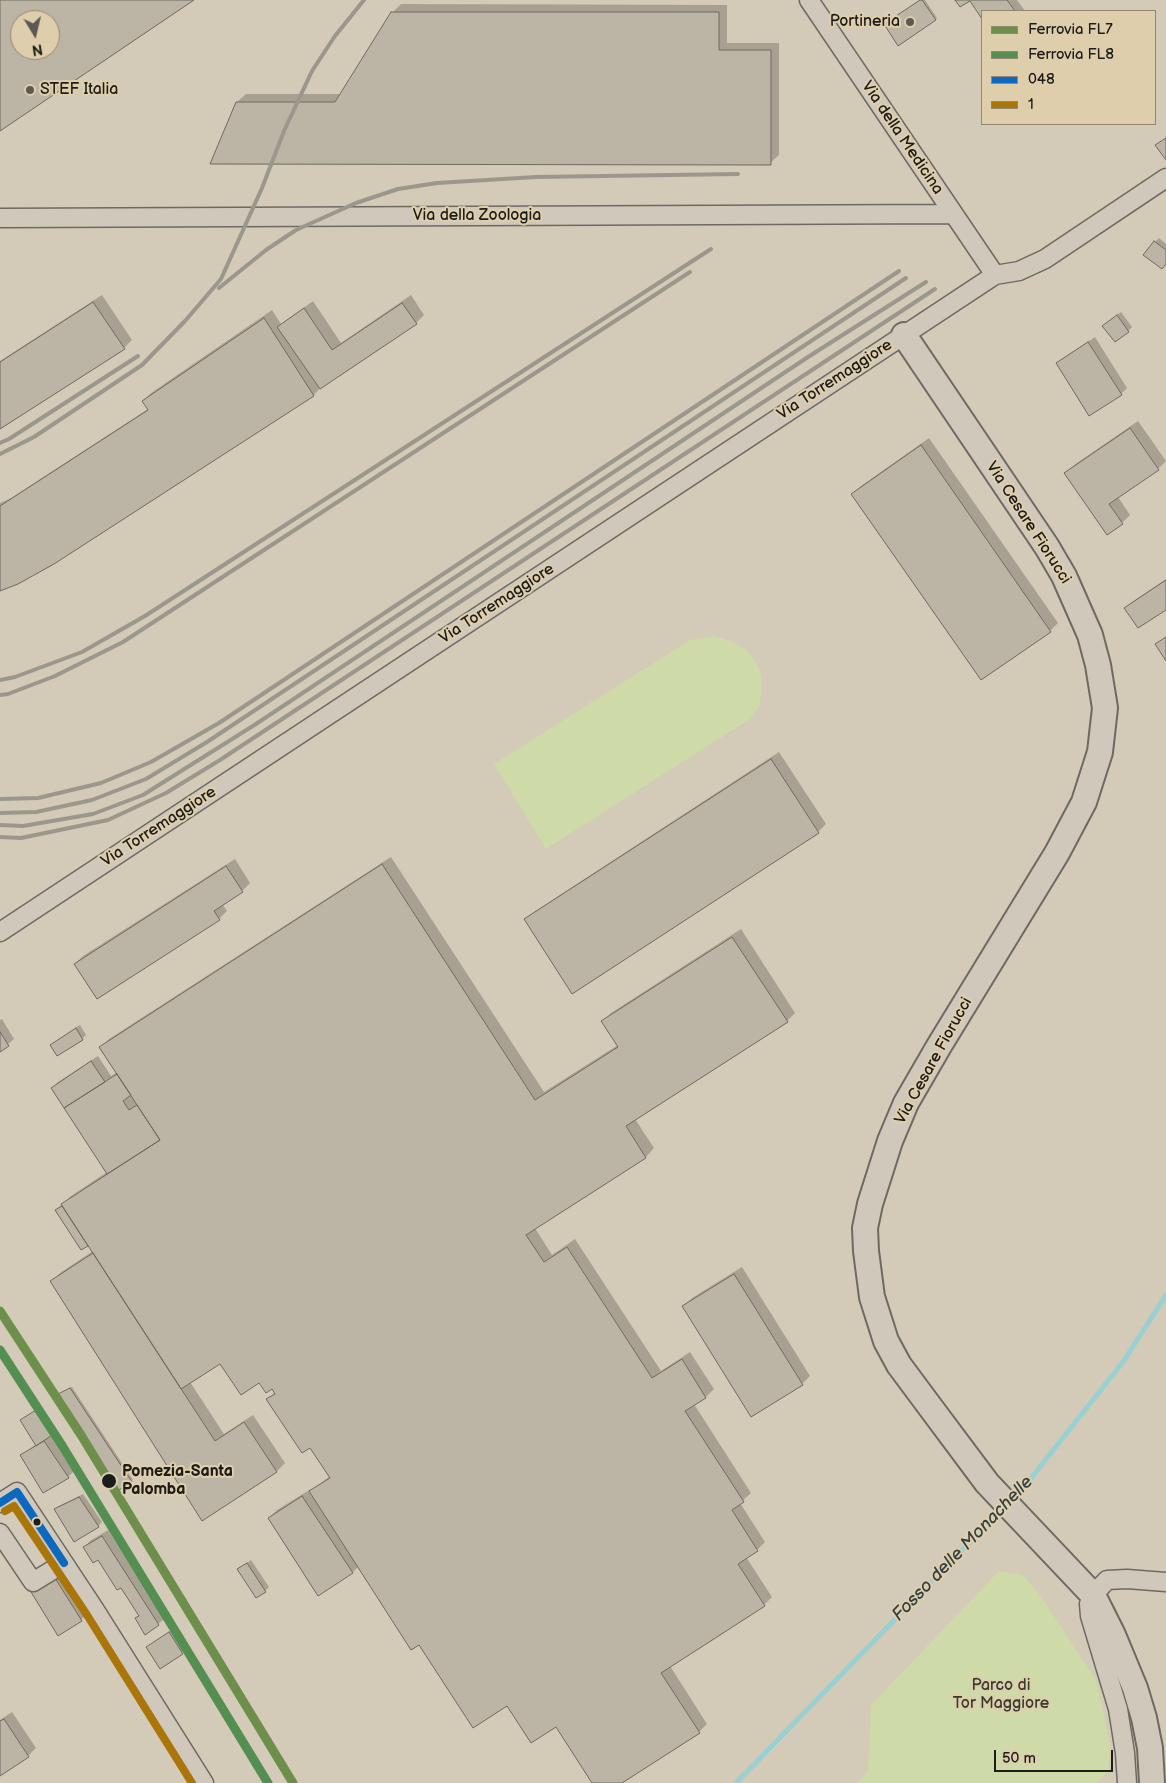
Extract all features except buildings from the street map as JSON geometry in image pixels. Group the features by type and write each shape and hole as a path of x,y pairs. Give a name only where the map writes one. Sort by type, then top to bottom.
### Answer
{"street":[{"name":"Via della Medicina","path":"809,0 995,275"},
{"path":"995,275 1020,270 1045,259 1166,178"},
{"name":"Via della Zoologia","path":"0,218 953,214"},
{"name":"Via Torremaggiore","path":"0,932 995,275"},
{"name":"Via Cesare Fiorucci","path":"904,335 1047,547 1064,576 1090,635 1098,665 1105,708 1100,752 1084,802 1058,853 906,1103 879,1172 865,1228 872,1297 886,1341 899,1365 987,1483 1093,1595 1113,1635 1135,1688 1150,1748 1152,1783"},
{"path":"0,1504 17,1492 204,1783"},
{"path":"0,1533 33,1582 64,1563"},
{"path":"1127,1783 1125,1753 1118,1709 1089,1612 1089,1604 1093,1595 1107,1580 1128,1579 1166,1582"}],"green space":[{"path":"713,636 731,641 747,650 757,664 761,676 762,690 759,707 747,721 546,849 494,764 690,640"},
{"name":"Parco di Tor Maggiore","path":"999,1571 1023,1575 1040,1595 1096,1680 1110,1743 1109,1770 1096,1783 857,1783 868,1772 871,1705"}],"waterway":[{"name":"Fosso delle Monachelle","path":"1012,1499 1028,1482 1123,1362 1166,1295"},
{"name":"Fosso delle Monachelle","path":"736,1783 1002,1509"}],"railway":[{"path":"0,454 34,437 142,365 185,321 221,279 262,188 284,131 312,71 335,36 364,0"},
{"path":"219,288 266,250 296,230 356,203 398,189 437,183 536,177 738,174"},
{"path":"0,680 15,677 82,652 145,616 711,249"},
{"path":"0,799 38,798 101,783 151,762 219,723 899,271"},
{"path":"0,695 8,694 55,676 123,642 690,272"},
{"path":"0,813 36,812 92,800 146,779 207,742 906,278"},
{"path":"0,825 23,826 93,814 143,795 256,724 808,357 926,282"},
{"path":"0,837 21,838 108,820 166,793 220,760 935,289"},
{"path":"0,443 138,356"}],"rail line":[{"name":"FL7","path":"0,1311 81,1435 293,1783"},
{"name":"FL8","path":"0,1350 63,1447 268,1783"}],"transit line":[{"name":"048","path":"0,1503 17,1492 64,1563"},
{"name":"1","path":"5,1511 14,1506 87,1615 192,1783"}],"place":[{"name":"Portineria","path":"910,22"},
{"name":"STEF Italia","path":"30,90"},
{"name":"Pomezia-Santa Palomba","path":"109,1481"}]}
